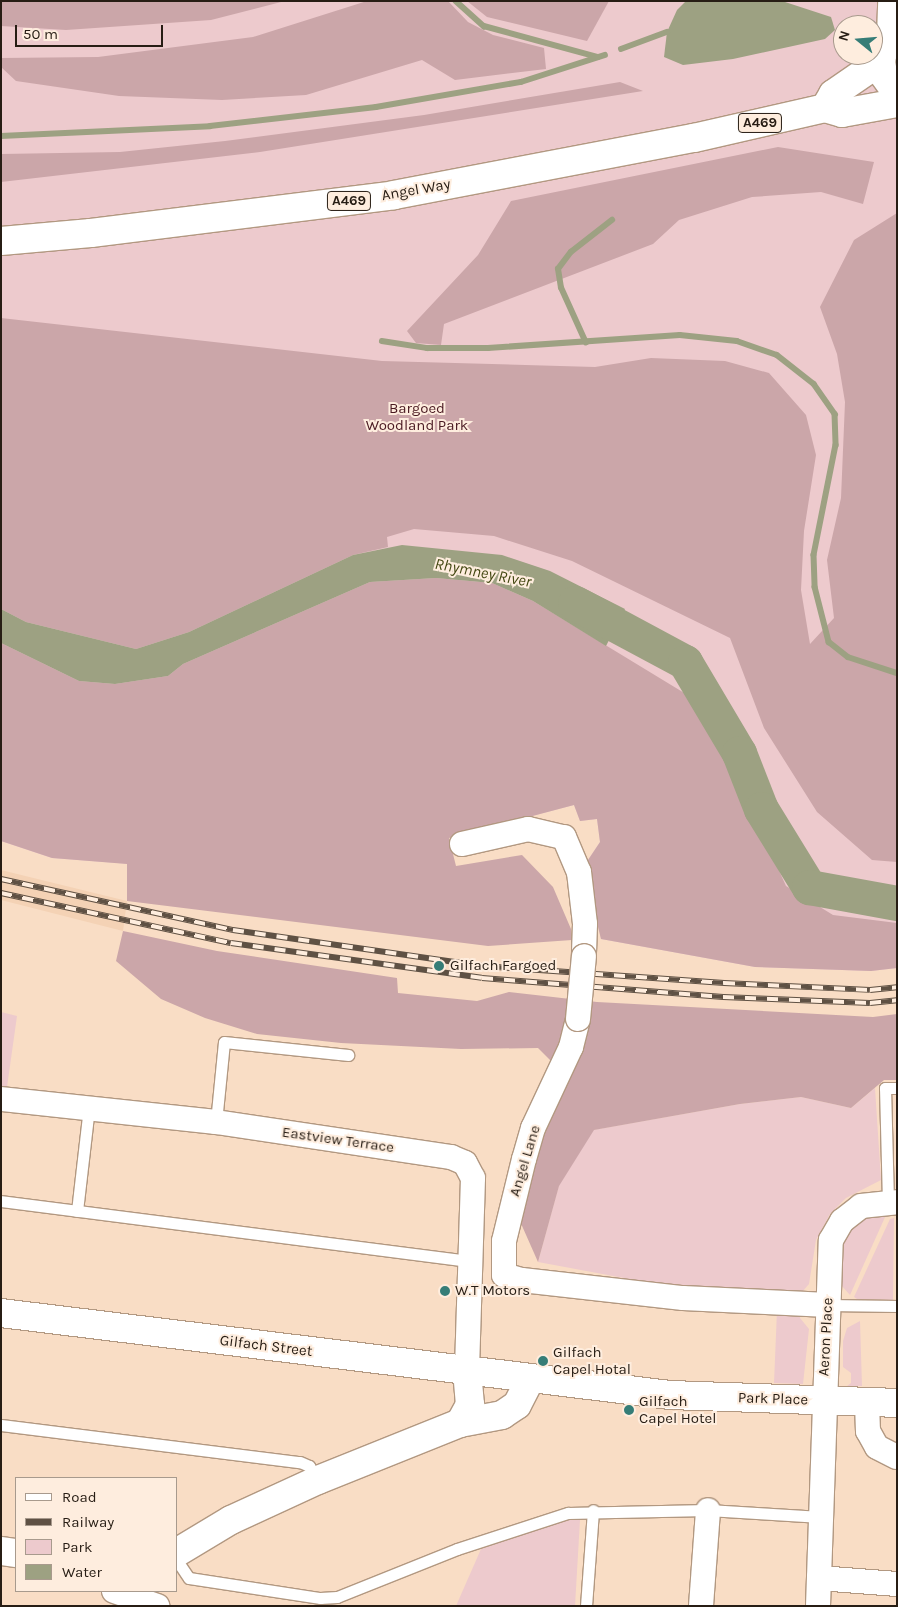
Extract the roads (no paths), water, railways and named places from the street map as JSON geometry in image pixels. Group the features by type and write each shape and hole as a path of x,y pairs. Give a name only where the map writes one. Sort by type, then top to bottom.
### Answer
{"street":[{"path":"883,52 894,34 892,1"},
{"path":"825,108 833,94 875,65"},
{"path":"882,65 883,74 897,93"},
{"name":"Angel Way","path":"1,241 91,233 394,195 694,138 825,108 842,113 897,103"},
{"name":"Angel Lane","path":"462,844 528,829 564,837 579,872 585,924 578,1019 570,1047 527,1150 504,1241 504,1275 522,1280 683,1298 828,1305"},
{"name":"Eastview Terrace","path":"1,1099 216,1122 451,1157 464,1163 473,1178 467,1371"},
{"name":"Aeron Place","path":"818,1606 823,1400 831,1240 842,1221 861,1206 892,1202"},
{"name":"Gilfach Street","path":"1,1313 530,1380"},
{"path":"460,1423 470,1405 467,1371"},
{"path":"178,1552 231,1520 318,1480 460,1423 502,1415 518,1405 530,1380"},
{"name":"Park Place","path":"530,1380 670,1395 897,1403"},
{"path":"867,1403 868,1431 877,1447 897,1457"},
{"path":"700,1606 708,1510"},
{"path":"1,1551 15,1553"},
{"path":"819,1578 897,1584"},
{"path":"117,1592 152,1605"}],"lane":[{"path":"216,1122 224,1042 348,1055"},
{"path":"892,1202 885,1088 897,1088"},
{"path":"77,1211 89,1108"},
{"path":"1,1201 471,1261"},
{"path":"828,1305 897,1306"},
{"path":"1,1425 300,1462 309,1466 318,1480"},
{"path":"178,1562 189,1578 320,1598 337,1597 457,1549 568,1513 593,1510 708,1510 821,1517"},
{"path":"586,1606 593,1510"}],"water":[{"path":"686,1 782,1 831,17 833,32 825,39 733,59 683,65 664,57 667,32 677,10"},
{"path":"402,545 502,555 550,571 625,609 606,646 533,601 492,583 436,578 370,582 183,664 168,676 115,684 79,681 1,643 1,609 26,622 136,649 189,632 353,555"}],"waterway":[{"path":"456,1 484,26 598,57"},
{"path":"621,49 667,32"},
{"path":"1,136 210,126 376,107 521,82 605,55"},
{"path":"586,343 561,288 558,269 571,252 612,220"},
{"path":"382,341 427,348 488,348 680,335 737,341 777,355 814,384 835,414 836,445 814,555 815,587 829,642 848,657 897,673"},
{"name":"Rhymney River","path":"575,603 685,662 739,753 761,809 809,887 897,903"}],"railway":[{"path":"1,879 233,930 482,966 724,983 870,990 897,987"},
{"path":"1,893 231,943 482,978 723,997 870,1003 897,1000"}],"place":[{"name":"Gilfach Fargoed","path":"439,966"},
{"name":"W.T Motors","path":"445,1291"},
{"name":"Gilfach Capel Hotal","path":"543,1361"},
{"name":"Gilfach Capel Hotel","path":"629,1410"}],"park label":[{"name":"Bargoed Woodland Park","path":"417,416"}]}
